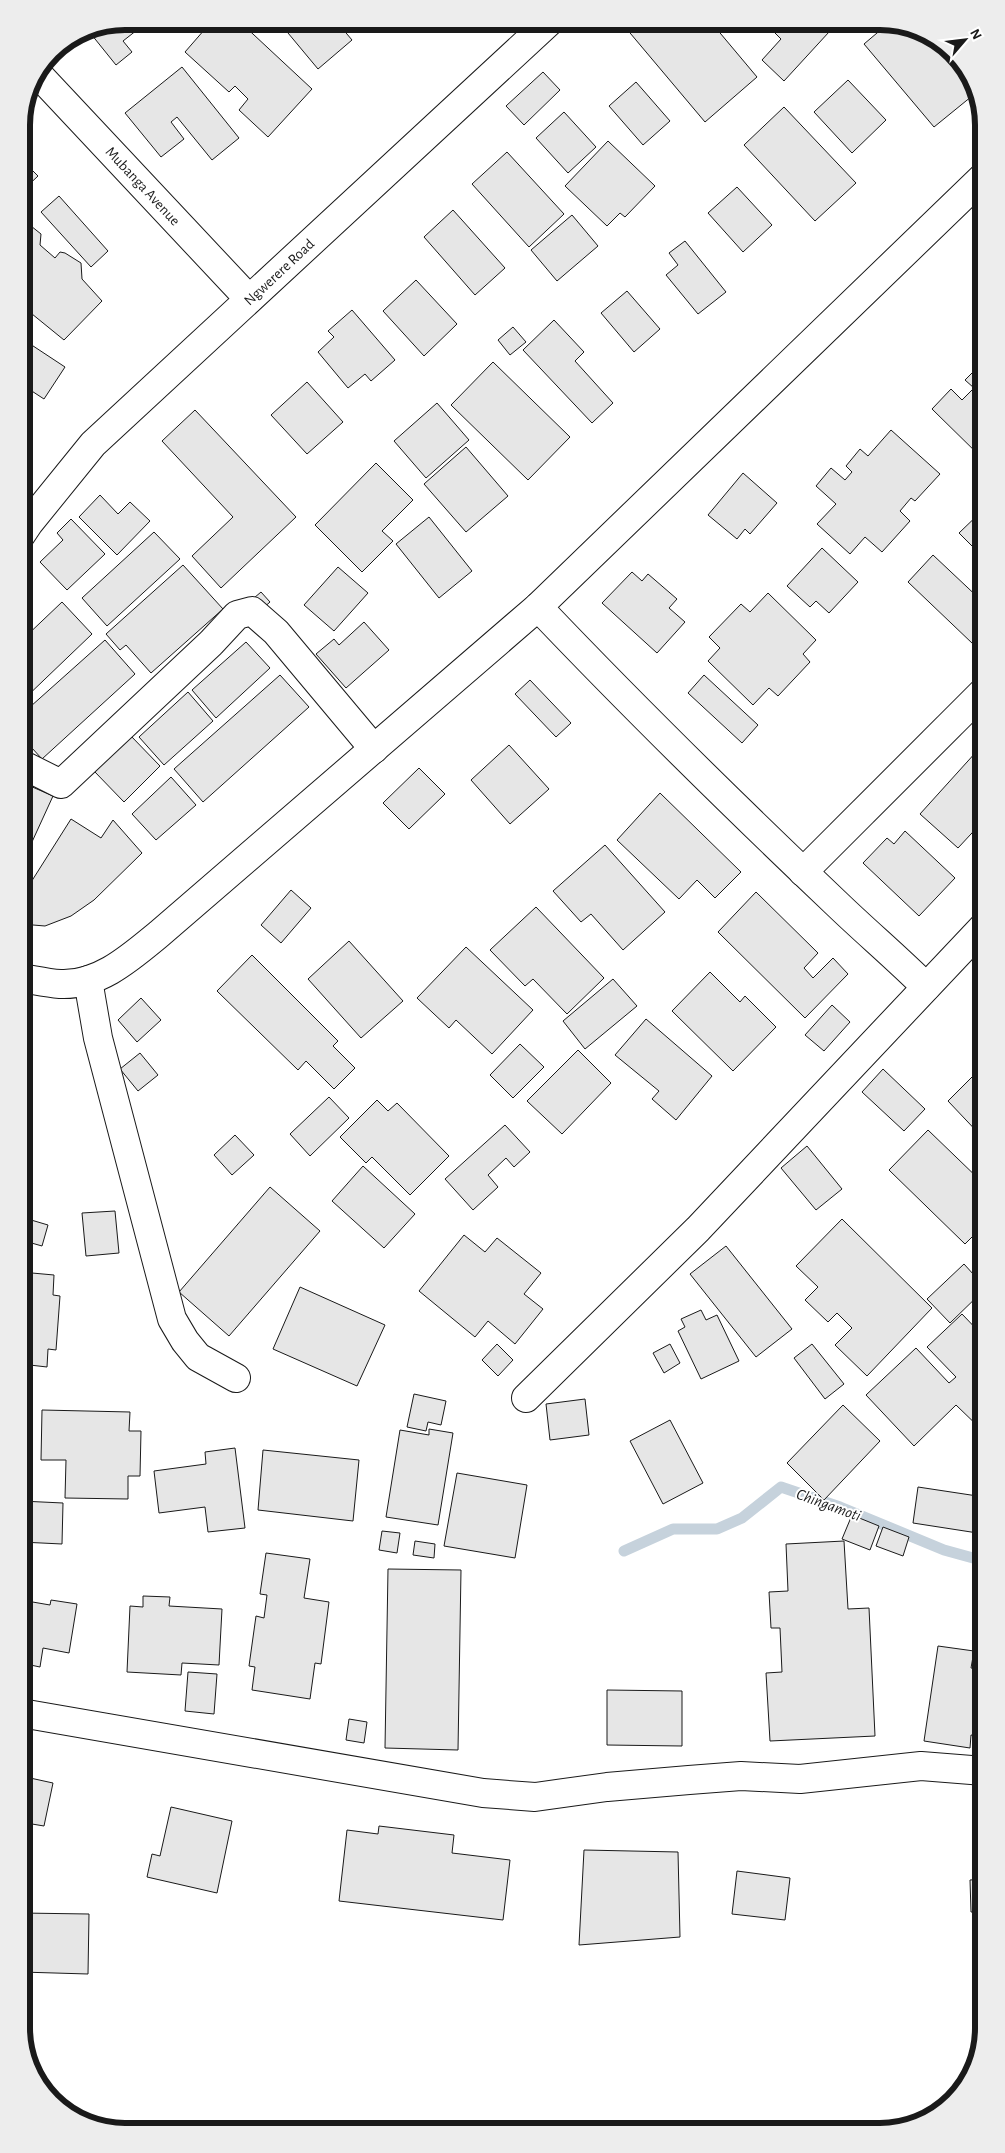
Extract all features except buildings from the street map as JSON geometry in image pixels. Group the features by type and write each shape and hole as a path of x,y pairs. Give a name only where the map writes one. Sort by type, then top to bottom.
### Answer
{"street":[{"name":"Ngwerere Road","path":"30,521 93,444 540,30"},
{"name":"Mubanga Avenue","path":"42,78 250,299"},
{"path":"30,979 60,984 80,983 101,975 139,951 538,607 975,185"},
{"path":"538,607 610,682 803,872 926,987"},
{"path":"30,768 61,784 211,643 237,615 252,611 276,632 374,749"},
{"path":"803,872 975,700"},
{"path":"526,1398 698,1229 975,935"},
{"path":"88,980 98,1038 172,1319 198,1358 236,1378"},
{"path":"30,1716 483,1794 534,1796 607,1787 741,1776 800,1779 921,1766 975,1770"}],"waterway":[{"name":"Chingamoti","path":"624,1551 673,1529 717,1529 742,1518 781,1487 840,1507 944,1550 975,1559"}]}
